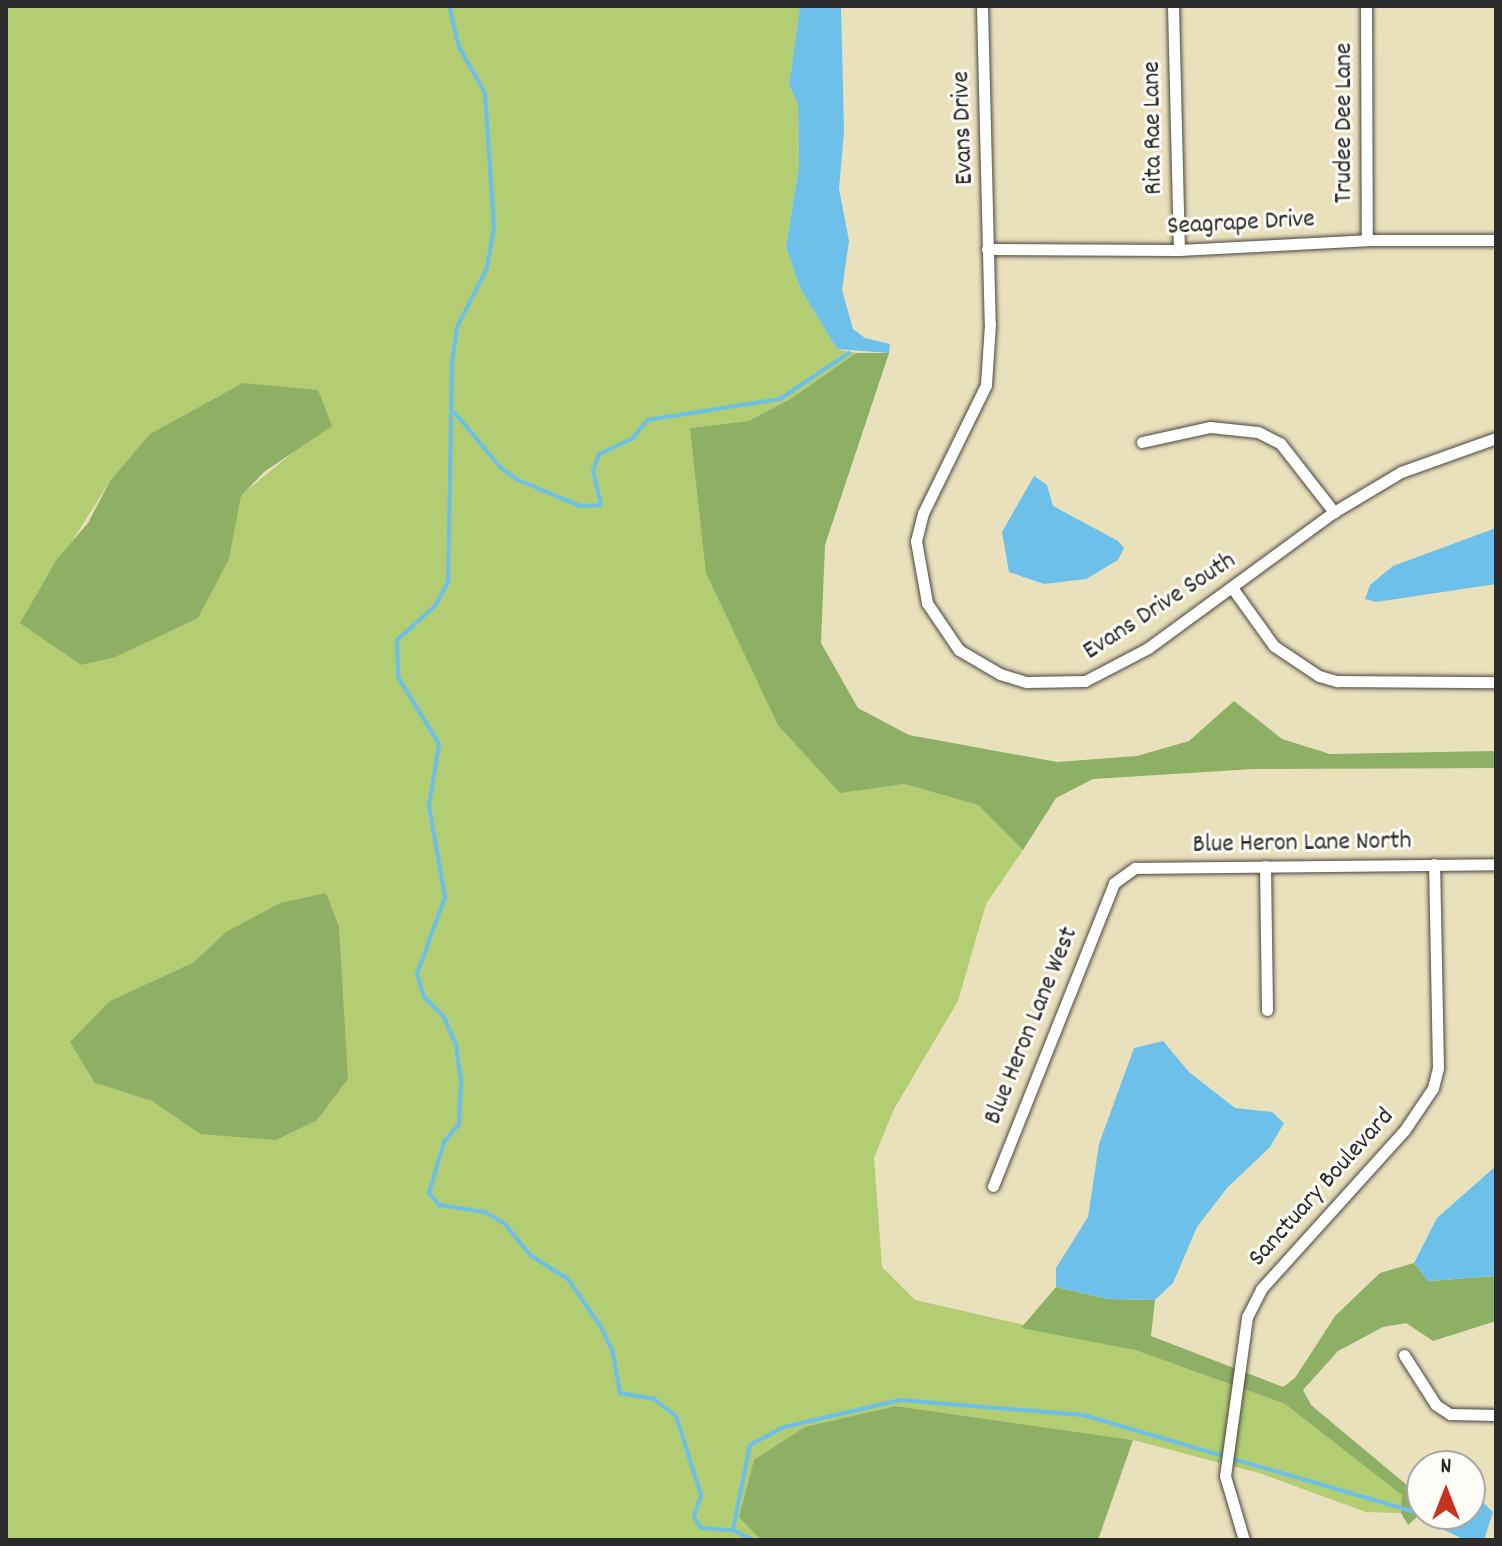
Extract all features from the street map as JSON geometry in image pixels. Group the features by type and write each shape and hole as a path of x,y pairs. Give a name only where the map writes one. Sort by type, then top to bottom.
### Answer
{"street":[{"name":"Evans Drive","path":"982,6 987,249"},
{"name":"Rita Rae Lane","path":"1173,6 1179,250"},
{"name":"Trudee Dee Lane","path":"1366,6 1367,240"},
{"name":"Seagrape Drive","path":"987,249 1179,250 1367,240 1496,240"},
{"name":"Evans Drive South","path":"987,249 986,385 923,513 916,541 927,603 943,629 959,650 1000,674 1057,685 1085,681 1137,654 1233,589 1334,512 1401,472 1496,438"},
{"path":"1142,442 1210,427 1258,432 1280,443 1334,512"},
{"path":"1233,589 1274,646 1319,676 1337,681 1496,682"},
{"name":"Sanctuary Boulevard","path":"1244,1540 1225,1476 1247,1317 1261,1289 1404,1131 1433,1088 1438,1068 1434,864"},
{"name":"Blue Heron Lane North","path":"1114,883 1135,868 1496,864"},
{"path":"1265,866 1267,1010"},
{"name":"Blue Heron Lane West","path":"993,1186 1114,883"},
{"path":"1404,1355 1443,1409 1496,1415"}],"green space":[{"path":"6,6 800,6 789,85 798,104 799,166 786,247 800,288 837,349 856,353 792,398 748,421 690,428 840,792 904,784 978,805 1023,850 986,904 958,1001 894,1109 874,1158 882,1267 915,1300 1135,1350 1285,1404 1403,1495 1401,1513 1366,1512 1259,1473 1133,1440 896,1406 739,1516 761,1540 6,1540","holes":["296,450 240,496 229,559 148,640 113,658 81,665 21,623 110,481","339,927 342,991 200,1134 152,1101 95,1083 110,1001 194,962 226,932"]},
{"path":"856,353 889,353 825,545 821,643 858,708 909,735 1057,762 1137,756 1189,741 1234,701 1282,739 1330,754 1496,751 1496,768 1253,769 1093,779 1056,798 1023,850 978,805 904,784 840,793 778,725 706,573 690,428 748,421 792,398"},
{"path":"243,383 318,390 332,426 264,472 241,496 229,559 198,618 113,658 81,665 20,623 57,559 88,523 110,481 150,434"},
{"path":"326,893 339,927 348,1079 317,1120 276,1140 200,1134 152,1101 95,1083 70,1042 110,1001 194,962 226,932 280,903"},
{"path":"1414,1263 1428,1281 1496,1276 1496,1321 1433,1341 1406,1323 1383,1327 1338,1351 1303,1390 1311,1405 1406,1484 1406,1522 1401,1513 1402,1495 1285,1404 1135,1350 1021,1328 1056,1287 1108,1299 1155,1300 1151,1336 1283,1387 1295,1378 1335,1316 1380,1273"},
{"path":"896,1406 1133,1440 1098,1540 761,1540 739,1517 754,1460 805,1427"}],"water":[{"path":"800,6 841,6 844,130 839,189 849,241 842,290 853,329 865,338 890,344 889,353 837,349 800,288 786,247 799,166 798,104 789,85"},
{"path":"1034,476 1047,485 1053,506 1118,541 1124,548 1118,560 1086,579 1044,584 1009,572 1002,532"},
{"path":"1496,528 1496,584 1376,602 1365,599 1370,585 1393,566"},
{"path":"1163,1041 1189,1072 1235,1108 1272,1112 1284,1123 1270,1147 1227,1188 1197,1227 1173,1283 1155,1300 1108,1299 1056,1287 1056,1268 1088,1217 1099,1144 1134,1048"},
{"path":"1496,1166 1496,1276 1428,1281 1414,1263 1437,1218"},
{"path":"1486,1505 1493,1512 1484,1540 1465,1540 1444,1530 1486,1530"}],"waterway":[{"path":"449,6 459,47 485,93 494,227 487,268 457,327 452,362 448,582 436,605 397,640 398,677 439,744 429,806 445,897 417,974 424,997 444,1017 456,1045 461,1079 459,1124 444,1142 429,1193 439,1205 485,1212 505,1224 530,1255 568,1279 601,1327 613,1353 620,1393 654,1399 676,1416 701,1495 694,1517 701,1528 733,1530 753,1540"},
{"path":"455,413 500,467 518,480 580,506 601,505 593,471 599,454 633,438 647,420 780,399 849,353"},
{"path":"733,1529 750,1445 784,1427 900,1400 1083,1415 1406,1509"}]}
